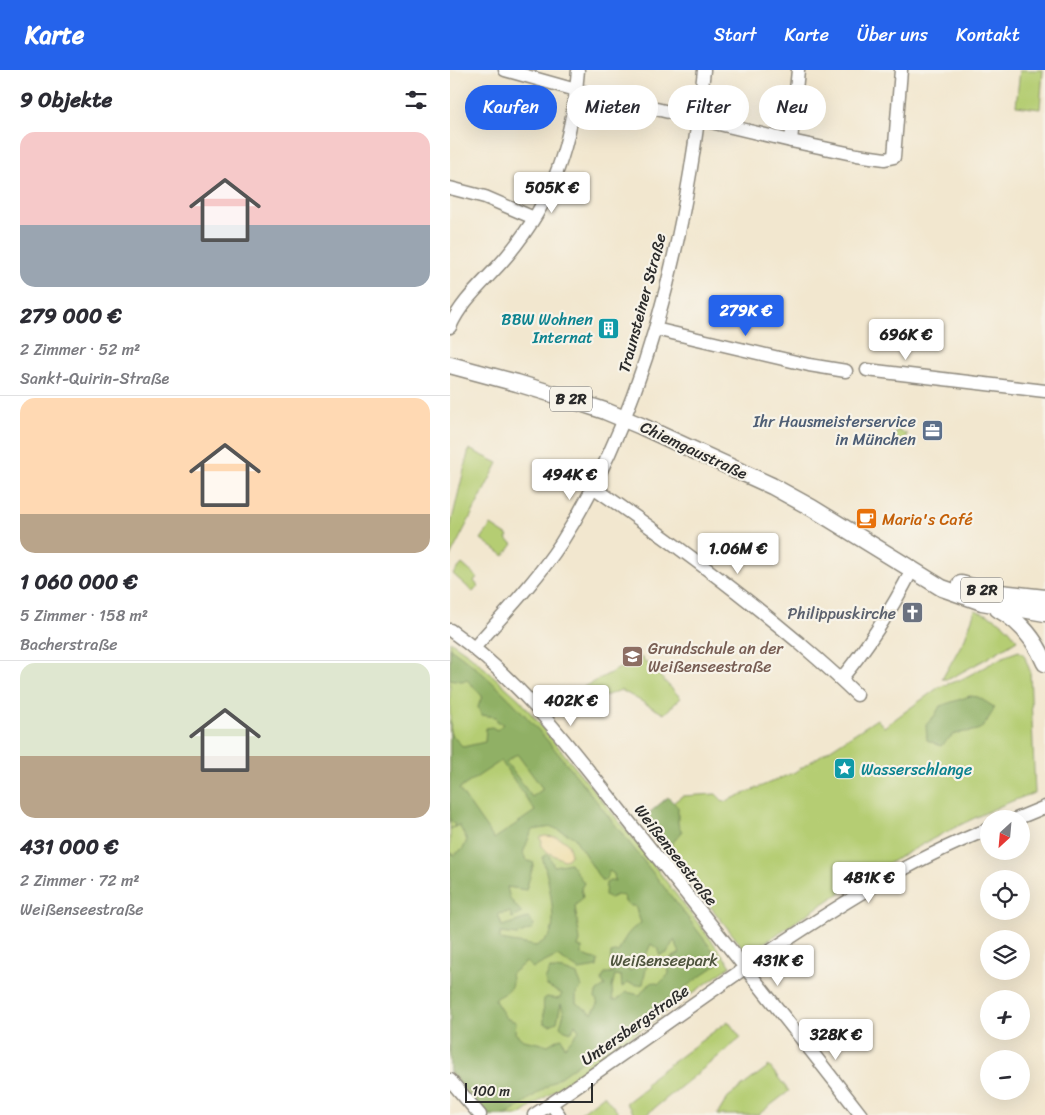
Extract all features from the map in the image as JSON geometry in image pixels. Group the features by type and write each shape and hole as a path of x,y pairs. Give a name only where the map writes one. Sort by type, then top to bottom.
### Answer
{"main road":[{"name":"Chiemgaustraße","path":"450,365 517,383 624,418 772,486 812,508 942,588 982,602 1045,613"},
{"name":"Chiemgaustraße","path":"916,572 991,592 1045,598"},
{"name":"B 2R","path":"982,602 1005,612 1023,626 1039,648 1045,663"}],"street":[{"path":"505,70 567,87"},
{"path":"576,85 578,70"},
{"name":"Traunsteiner Straße","path":"702,85 704,70"},
{"path":"791,141 798,70"},
{"path":"742,130 857,155 885,159 894,157 901,70"},
{"path":"450,327 457,312 511,251 534,218 547,195 567,145 569,130"},
{"name":"Traunsteiner Straße","path":"474,648 542,570 560,544 593,487 624,418 644,366 655,329 683,214 696,130"},
{"path":"450,188 485,197 534,218"},
{"path":"655,329 808,365 846,371"},
{"path":"867,370 1045,391"},
{"path":"593,487 731,586 841,679 857,695"},
{"path":"841,679 859,658 916,572"},
{"name":"Weißenseestraße","path":"450,630 474,648 537,707 861,1115"},
{"path":"1030,813 1045,807"},
{"name":"Untersbergstraße","path":"534,1115 808,925 868,889 941,850 980,833"},
{"path":"450,1080 480,1115"},
{"path":"550,1104 559,1115"}],"green space":[{"path":"1020,70 1043,70 1040,109 1016,106"},
{"path":"897,430 907,434 901,447 892,442"},
{"path":"469,449 498,463 450,557 450,528"},
{"path":"491,525 508,536 506,539 513,544 504,556 481,539"},
{"path":"462,564 477,577 474,581 478,586 473,592 453,574"},
{"path":"975,610 999,621 1008,628 1017,640 949,679 942,679 965,638"},
{"name":"Weißenseepark","path":"450,641 470,655 520,700 636,842 731,966 520,1115 486,1115 450,1074"},
{"name":"Weißenseepark","path":"450,648 490,681 545,737 684,912 713,951 719,963 507,1115 489,1115 450,1071 450,853 454,855 463,849 467,840 459,825 450,829 455,826 453,822 450,823 450,733 463,747 485,742 486,728 492,727 497,730 503,724 497,721 496,717 481,715 478,707 482,696 467,680 450,679","holes":["517,754 543,789 532,797 506,762","501,761 535,811 494,839 459,789","552,827 574,837 601,880 606,880 609,871 614,874 615,881 612,880 606,883 605,895 610,898 617,895 624,896 625,902 635,906 641,923 627,935 619,951 611,953 610,966 614,973 605,973 601,981 605,986 597,991 595,997 598,1004 592,1013 576,1003 576,994 582,987 577,975 564,970 550,969 545,980 547,986 562,994 559,999 547,997 544,999 544,1023 550,1025 557,1022 561,1004 564,1013 560,1026 572,1032 575,1024 579,1031 565,1047 562,1038 548,1045 523,1040 515,1033 516,1022 506,1018 494,999 511,987 511,974 526,962 533,968 557,956 579,970 597,967 598,960 582,955 582,948 578,947 580,941 575,906 583,897 581,888 584,883 570,863 554,866 548,854 542,857 547,874 553,921 549,936 536,946 500,940 500,933 517,935 532,929 534,924 528,918 502,926 498,914 510,912 512,918 522,913 510,899 507,887 526,890 534,863 526,860 523,853 532,830","674,940 680,953 668,960 669,974 659,984 653,982 640,995 626,992 617,1000 613,1000 612,987 615,975 621,976 622,987 628,983 643,984 647,964 641,963 630,971 626,969 626,958 646,955 651,944 659,950 659,955 667,953"]},
{"path":"1019,651 1024,655 1030,671 1035,793 993,810 980,810 980,816 901,856 824,903 748,954 645,824 682,796 716,794 724,802 795,772 877,719 884,727 939,687 962,679 1005,656"},
{"path":"641,657 681,698 664,714 621,690 581,705 570,694"},
{"path":"970,696 978,697 994,707 984,725 977,730 953,735 941,746 927,740 926,725 940,706"},
{"path":"668,797 678,807 678,824 682,832 669,847 651,826 648,814"},
{"path":"728,1021 741,1038 646,1115 635,1115 626,1103 647,1087 645,1084 651,1078"},
{"path":"769,1066 789,1091 758,1115 717,1115 728,1097"},
{"path":"604,1095 620,1115 578,1115"}],"sand":[{"path":"544,836 557,837 568,843 571,855 568,859 564,860 549,853 541,846 540,838"}],"place":[{"name":"BBW Wohnen Internat","path":"609,328"},
{"name":"Ihr Hausmeisterservice in München","path":"932,430"},
{"name":"Maria's Café","path":"866,519"},
{"name":"Philippuskirche","path":"912,613"},
{"name":"Grundschule an der Weißenseestraße","path":"632,657"},
{"name":"Wasserschlange","path":"845,769"}]}
